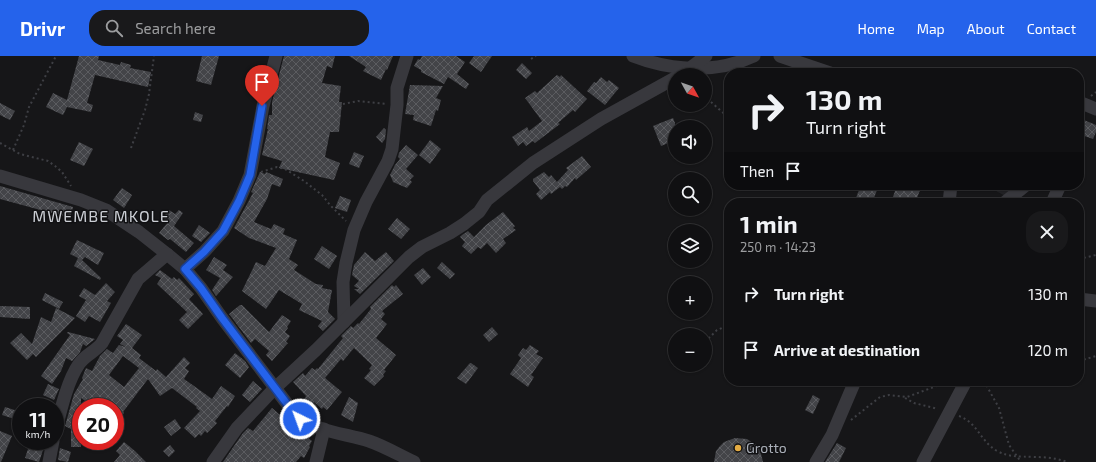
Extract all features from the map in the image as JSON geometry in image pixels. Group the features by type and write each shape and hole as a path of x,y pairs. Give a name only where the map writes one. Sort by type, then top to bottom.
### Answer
{"street":[{"path":"185,269 204,252 223,231 239,201 250,175 262,106 276,56"},
{"path":"344,322 343,282 346,262 354,230 366,202 388,161 392,149 397,105 397,88 407,56"},
{"path":"633,56 674,68"},
{"path":"690,68 706,56"},
{"path":"712,68 727,66 754,56"},
{"path":"780,56 815,68"},
{"path":"213,462 237,428 275,388 409,257 422,247 464,224 479,212 487,200 533,163 600,119 668,82"},
{"path":"1084,104 1096,109"},
{"path":"0,176 81,200 106,210 139,232 185,269 300,419 308,424 370,441 414,462"},
{"path":"1010,198 1020,190"},
{"path":"64,404 78,365 84,358 97,350 102,343 138,279 167,254"},
{"path":"1084,299 1096,301"},
{"path":"816,462 832,435 853,386"},
{"path":"923,462 963,386"},
{"path":"316,462 324,429"},
{"path":"49,462 51,450"}],"path":[{"path":"13,150 24,125 29,107 56,56"},
{"path":"131,148 150,94 154,56"},
{"path":"530,59 536,56"},
{"path":"343,104 358,101 397,105"},
{"path":"712,103 724,114"},
{"path":"0,143 13,150 48,161 62,172 81,200"},
{"path":"250,175 277,167 285,169 322,195 330,206 354,230"},
{"path":"1084,258 1096,255"},
{"path":"712,335 717,330 724,327"},
{"path":"1084,360 1096,356"},
{"path":"905,398 937,386"},
{"path":"987,386 999,408 1006,440 1010,448 1021,462"},
{"path":"847,423 880,397 889,395 905,398 917,404 949,412 970,421 984,441 1008,456 1055,458 1068,462"}],"shaded area":[{"path":"994,190 1013,190 1009,198"}],"building":[{"path":"79,56 99,56 98,60 120,65 121,62 131,65 130,68 151,72 148,87 95,75 87,103 93,105 91,112 67,107 63,115 46,107 53,93 67,100"},
{"path":"202,56 219,56 211,85 196,81"},
{"path":"284,56 335,56 332,68 327,66 322,83 341,86 339,102 342,102 339,132 330,132 325,157 340,163 334,180 279,168 282,161 262,155 268,129 269,115 272,115 272,102"},
{"path":"349,56 393,56 381,80 363,71 366,67"},
{"path":"422,56 456,56 465,62 457,74 469,84 466,89 448,77 444,84 421,72 421,70 414,66 418,59 420,60"},
{"path":"474,56 492,56 481,72 469,63"},
{"path":"522,63 532,73 526,79 516,70"},
{"path":"557,75 560,77 561,75 587,99 575,112 573,110 558,123 560,124 535,143 533,141 526,146 523,142 518,146 512,137 527,127 529,131 542,121 525,98 535,91 537,93"},
{"path":"601,77 607,82 609,80 619,88 605,105 587,91 594,82 596,83"},
{"path":"410,85 443,86 436,98 441,100 431,126 413,120 414,115 405,114"},
{"path":"0,103 15,111 10,120 0,115"},
{"path":"195,112 203,115 201,122 193,120"},
{"path":"668,120 668,143 661,146 653,126"},
{"path":"1084,120 1096,125 1096,132 1093,139 1084,136"},
{"path":"384,128 386,130 385,139 382,143 376,137"},
{"path":"430,140 441,149 430,164 419,155"},
{"path":"79,142 93,149 84,166 70,160"},
{"path":"406,145 418,155 406,169 414,176 410,180 412,182 407,188 393,182 390,175 400,159 398,157 399,153"},
{"path":"354,152 364,156 359,168 349,164"},
{"path":"582,156 591,167 576,180 575,178 567,187 565,186 562,189 560,187 551,194 550,192 541,200 536,194 540,190 533,179 544,172 549,177 551,175 557,182 568,170 566,168"},
{"path":"260,172 265,174 266,172 283,179 280,187 272,184 267,199 254,222 271,229 274,224 285,229 283,234 297,240 289,259 298,265 294,270 316,284 323,285 322,288 332,290 328,312 335,319 323,331 318,326 322,321 299,310 302,304 279,290 266,309 242,291 256,262 265,266 276,248 249,238 234,228 253,193 251,192"},
{"path":"0,186 73,207 70,218 0,199"},
{"path":"122,188 132,195 124,208 113,200"},
{"path":"859,190 877,190 874,198 856,198"},
{"path":"895,190 920,190 917,198 893,198"},
{"path":"340,196 351,200 347,212 335,208"},
{"path":"169,210 175,214 179,210 183,213 174,226 194,243 186,252 170,239 168,240 159,233 168,222 162,218"},
{"path":"503,212 515,226 513,228 516,230 503,239 506,243 496,253 487,243 481,249 478,247 471,254 462,246 465,242 460,237 462,235 468,231 474,237 486,225"},
{"path":"397,218 410,229 401,239 388,229"},
{"path":"199,225 210,233 201,242 192,236"},
{"path":"77,240 104,253 98,265 85,257 82,260 101,278 100,280 74,266 78,258 70,254"},
{"path":"322,246 337,256 329,269 314,259"},
{"path":"365,252 375,261 386,252 394,261 360,294 354,289 359,289 354,286 359,281 352,275 354,265"},
{"path":"214,257 227,265 223,270 233,277 216,296 212,290 220,278 206,270"},
{"path":"442,262 455,274 450,279 437,268"},
{"path":"423,268 431,277 422,285 414,275"},
{"path":"160,270 172,279 174,277 177,280 179,278 194,294 189,299 203,314 188,329 179,320 187,312 157,284 161,278 155,275"},
{"path":"106,283 115,292 107,301 111,303 100,322 89,316 85,322 76,316 86,300 79,296 84,288 95,295"},
{"path":"392,285 394,287 396,285 403,294 382,311 385,314 381,319 387,324 376,338 396,355 384,370 386,371 383,375 384,376 374,386 364,378 371,370 369,369 372,365 354,348 343,361 341,359 325,378 342,392 327,410 323,407 322,409 314,402 309,412 300,407 306,396 293,382 303,373 305,376 312,368 315,370 317,368 318,369 343,338 341,336 351,326 353,328 358,323 359,324 371,309 370,307"},
{"path":"45,293 63,302 59,309 42,300"},
{"path":"242,305 269,332 282,315 291,321 285,332 290,336 286,342 288,343 272,361 266,355 269,351 255,339 251,343 229,314"},
{"path":"0,306 30,307 30,319 0,317"},
{"path":"56,308 75,318 36,357 33,354 27,360 10,343 21,333 32,344 41,317 51,322"},
{"path":"126,324 142,335 132,348 141,355 139,358 156,371 157,369 166,377 184,357 190,363 185,368 189,371 184,379 212,399 221,386 235,396 228,407 227,406 215,421 217,423 207,433 205,431 201,436 199,434 195,438 184,428 200,411 196,408 197,407 172,388 160,396 148,379 124,411 124,398 73,398 83,379 82,378 86,368 92,371 100,356 107,349 113,353 119,345 126,347 120,344 123,340 117,336","holes":["123,356 139,368 124,387 109,375"]},
{"path":"492,327 498,334 489,342 483,335"},
{"path":"67,333 95,339 86,346 83,344 80,352 72,361 66,358 61,371 52,384 41,376 70,335"},
{"path":"530,345 539,351 536,354 543,358 531,375 534,377 528,387 510,374 521,358 518,355 523,348 526,350"},
{"path":"235,353 245,361 249,367 240,378 225,365"},
{"path":"470,363 478,368 466,384 457,378"},
{"path":"253,381 262,389 250,402 242,395"},
{"path":"48,384 59,389 55,398 50,398 43,395"},
{"path":"813,395 820,399 813,414 805,410"},
{"path":"349,397 358,403 353,422 341,415"},
{"path":"72,401 72,447 71,429 65,426"},
{"path":"5,407 12,409 12,418 2,415"},
{"path":"272,408 312,441 304,458 301,456 296,462 223,462 243,433 248,428 253,431"},
{"path":"175,419 181,428 171,436 164,427"},
{"path":"0,431 12,436 0,462"},
{"name":"Grotto","path":"735,438 747,439 756,445 760,450 763,462 714,462 716,451 720,446 724,442"},
{"path":"124,442 146,462 114,462 120,455 116,451 124,450"},
{"path":"837,443 846,448 839,462 825,462"},
{"path":"170,445 175,451 169,457 163,451"},
{"path":"64,449 71,452 68,462 58,460 60,450"},
{"path":"28,450 43,450 39,462 25,458"}],"place":[{"name":"Grotto","path":"738,448"}],"district":[{"name":"MWEMBE MKOLE","path":"101,216"}],"route":[{"path":"262,106 258,137 250,175 239,201 223,231 204,252 185,269 300,419"}]}
